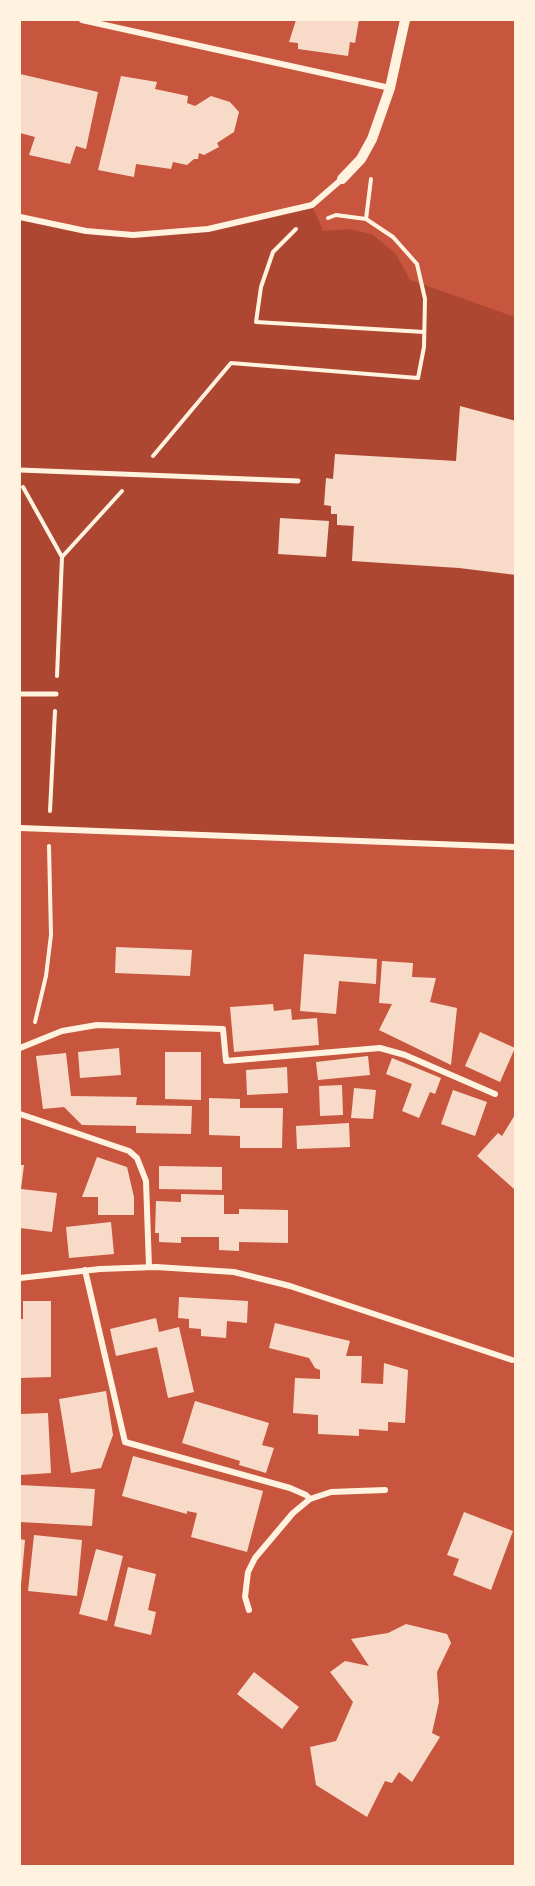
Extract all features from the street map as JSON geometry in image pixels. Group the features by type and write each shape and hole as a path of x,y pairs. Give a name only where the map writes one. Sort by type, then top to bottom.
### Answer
{"street":[{"path":"82,20 390,88"},
{"path":"20,217 87,231 133,235 208,229 312,205 361,159 372,139 390,88 405,20"},
{"path":"20,470 298,481"},
{"path":"20,694 56,694"},
{"path":"20,828 516,847"},
{"path":"20,1048 30,1042 62,1031 97,1025 223,1029 226,1061 381,1048 405,1055 495,1094"},
{"path":"20,1114 129,1151 137,1158 146,1181 149,1267"},
{"path":"20,1278 85,1270 149,1267 234,1272 290,1286 512,1360"},
{"path":"85,1270 125,1442 290,1488 310,1499"},
{"path":"249,1610 245,1596 246,1582 255,1558 293,1514 310,1499 331,1492 385,1490"}],"path":[{"path":"361,159 372,182 366,219"},
{"path":"231,363 418,378 424,332 424,299 417,264 393,237 366,219 336,215 318,221"},
{"path":"299,226 273,252 261,286 256,322 424,332"},
{"path":"20,482 62,557 49,828 51,935 46,976 30,1042"}],"shaded area":[{"path":"312,205 323,231 351,229 373,235 396,254 410,280 515,317 515,847 20,828 20,217 86,231 133,235 208,229"}],"building":[{"path":"296,20 359,20 355,43 350,42 348,56 298,49 298,43 289,42"},
{"path":"20,74 98,92 86,149 76,146 70,164 29,155 35,137 20,133"},
{"path":"121,76 157,82 155,89 188,96 187,103 195,106 211,96 230,102 239,112 234,132 217,143 219,147 204,155 199,153 198,159 194,159 187,165 173,162 171,169 136,164 134,177 98,170"},
{"path":"460,406 516,421 516,575 459,568 352,561 354,526 337,525 337,514 331,514 331,506 324,505 326,478 333,479 335,454 456,461"},
{"path":"280,518 329,521 326,557 278,554"},
{"path":"116,947 192,950 190,976 115,973"},
{"path":"304,954 377,959 376,984 339,981 336,1014 300,1011"},
{"path":"382,961 413,963 412,977 436,978 430,1002 457,1008 451,1065 379,1030 392,1004 379,1003"},
{"path":"273,1004 274,1011 291,1009 292,1020 317,1018 319,1045 234,1052 230,1007"},
{"path":"480,1032 515,1048 500,1082 465,1066"},
{"path":"119,1048 121,1075 80,1078 78,1052"},
{"path":"165,1052 201,1052 201,1100 165,1099"},
{"path":"66,1053 71,1096 137,1097 136,1105 192,1106 191,1134 136,1133 136,1126 82,1125 64,1107 43,1109 36,1056"},
{"path":"368,1056 370,1075 318,1080 316,1062"},
{"path":"392,1058 441,1078 435,1094 430,1092 419,1118 402,1111 412,1084 386,1074"},
{"path":"287,1067 288,1093 247,1095 246,1070"},
{"path":"342,1085 343,1115 320,1116 319,1086"},
{"path":"354,1088 376,1090 373,1119 351,1118"},
{"path":"453,1090 487,1102 475,1136 441,1124"},
{"path":"209,1098 240,1099 240,1108 283,1108 282,1148 240,1148 240,1136 209,1135"},
{"path":"516,1113 516,1187 514,1189 477,1156 498,1133 502,1136"},
{"path":"349,1123 350,1147 297,1149 296,1126"},
{"path":"97,1157 127,1167 134,1197 134,1215 98,1215 98,1197 82,1197"},
{"path":"20,1165 24,1165 21,1189 57,1193 52,1232 20,1228"},
{"path":"159,1166 222,1167 222,1190 159,1189"},
{"path":"181,1194 224,1195 224,1214 239,1214 239,1209 288,1210 288,1243 239,1242 239,1251 219,1250 219,1237 181,1237 181,1243 159,1242 159,1233 155,1233 156,1201 181,1202"},
{"path":"111,1222 114,1254 69,1258 66,1227"},
{"path":"179,1297 248,1301 247,1323 227,1321 226,1338 201,1336 201,1329 189,1328 189,1319 178,1318"},
{"path":"23,1301 51,1301 51,1377 20,1378 20,1319 23,1319"},
{"path":"156,1318 159,1332 179,1327 194,1392 168,1398 157,1347 116,1356 110,1329"},
{"path":"275,1323 350,1341 346,1356 362,1356 361,1383 383,1384 384,1363 408,1370 405,1423 388,1422 388,1431 359,1429 359,1436 318,1434 318,1415 293,1413 295,1378 320,1379 320,1370 315,1368 309,1358 269,1348"},
{"path":"106,1391 113,1435 101,1468 71,1473 59,1399"},
{"path":"195,1401 269,1423 262,1445 274,1448 266,1473 239,1465 240,1461 182,1443"},
{"path":"48,1413 51,1473 20,1475 20,1414"},
{"path":"133,1456 263,1491 247,1552 191,1537 197,1513 187,1511 187,1514 122,1496"},
{"path":"20,1485 95,1489 92,1526 20,1522"},
{"path":"464,1512 513,1531 491,1590 453,1575 459,1559 447,1555"},
{"path":"34,1535 82,1540 77,1596 28,1591"},
{"path":"20,1539 25,1540 21,1585 20,1585"},
{"path":"96,1549 123,1556 107,1621 79,1614"},
{"path":"128,1567 156,1574 148,1610 156,1612 151,1635 114,1626"},
{"path":"406,1624 447,1634 451,1643 437,1672 439,1702 432,1733 440,1737 412,1782 399,1772 392,1783 385,1781 367,1817 316,1785 310,1747 336,1741 353,1702 330,1672 345,1661 369,1666 351,1639 388,1633"},
{"path":"254,1672 299,1707 282,1729 237,1694"}]}
